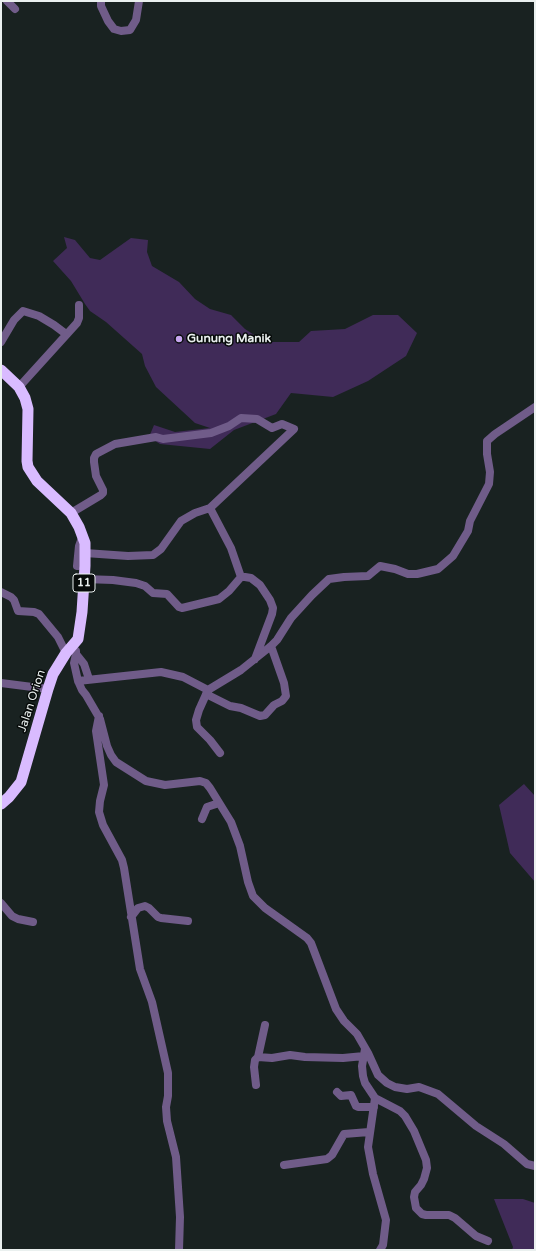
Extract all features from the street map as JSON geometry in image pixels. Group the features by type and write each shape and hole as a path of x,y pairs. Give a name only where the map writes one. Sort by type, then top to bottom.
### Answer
{"highway":[{"name":"Jalan Orion","path":"1,370 19,387 25,398 28,409 28,467 37,481 71,513 83,535 85,543 80,632 73,650 59,662 48,689 23,778 15,791 1,804"}],"street":[{"path":"7,1 15,9"},
{"path":"101,1 101,6 108,21 114,29 121,31 130,30 136,20 139,1"},
{"path":"19,387 76,323 79,305"},
{"path":"1,342 14,320 23,311 39,316 66,334"},
{"path":"220,753 197,727 196,720 207,692 226,680 271,646 277,640 291,618 329,579 368,576 380,566 395,569 408,574 417,574 438,569 447,562 453,556 468,531 470,521 489,484 490,472 487,454 487,441 535,407"},
{"path":"71,513 103,493 96,476 94,458 96,454 115,444 156,437 163,439 211,433 229,426 241,418 257,420 272,428 282,424 294,428 210,508 195,513 181,521 162,549 153,555 128,556 85,553"},
{"path":"210,508 231,548 241,578"},
{"path":"77,566 78,551 83,535"},
{"path":"84,579 136,583 145,586 153,593 167,594 179,607 182,608 222,597 241,578 251,578 260,585 270,600 273,608 255,659"},
{"path":"1,592 12,597 18,611 34,612 39,614 58,637 73,650 84,664 89,679"},
{"path":"78,681 161,672 187,679 230,706 241,708 260,716 265,715 274,705 282,701 286,696 284,683 271,646"},
{"path":"73,650 78,681 103,724 111,755 116,762 142,779 161,785 203,782 210,788 231,822 240,846 248,882 253,896 265,908 307,938 311,943 336,1009 344,1021 357,1034 364,1053 372,1060 376,1072 387,1083 395,1087 419,1087 438,1094 476,1126 504,1144 527,1164 535,1166"},
{"path":"1,683 48,689"},
{"path":"99,716 96,731 104,780 99,812 103,825 122,860 140,969 152,1002 168,1073 168,1096 166,1107 167,1121 176,1157 180,1217 179,1250"},
{"path":"202,820 206,807 219,803"},
{"path":"1,903 12,916 33,922"},
{"path":"131,917 138,908 145,906 162,918 188,921"},
{"path":"256,1085 254,1067 255,1060 258,1058 265,1025"},
{"path":"258,1058 272,1058 290,1055 311,1058 343,1058 364,1053"},
{"path":"364,1053 362,1066 364,1079 375,1098 400,1111 405,1116 414,1131 426,1160 427,1168 424,1179 421,1186 415,1192 414,1197 416,1208 422,1214 426,1215 449,1215 455,1218 476,1236 488,1241"},
{"path":"337,1092 341,1096 351,1095 358,1108 374,1107"},
{"path":"375,1098 368,1146 370,1161 386,1220 383,1246 380,1250"},
{"path":"284,1165 327,1160 332,1155 344,1134 369,1132"}],"shaded area":[{"path":"64,237 75,240 90,258 100,260 131,238 148,240 147,252 152,266 179,282 195,299 210,309 231,315 245,329 265,342 299,342 311,331 345,329 373,315 398,315 417,333 406,356 368,381 333,397 291,393 276,414 234,430 210,449 160,444 149,437 154,425 175,432 210,428 195,423 156,387 145,366 142,354 106,322 90,311 71,281 53,261 67,248"},
{"path":"524,784 535,796 535,882 510,853 499,805"},
{"path":"494,1199 523,1199 535,1203 535,1250 512,1250 513,1247"}],"place":[{"name":"Gunung Manik","path":"179,339"}]}
